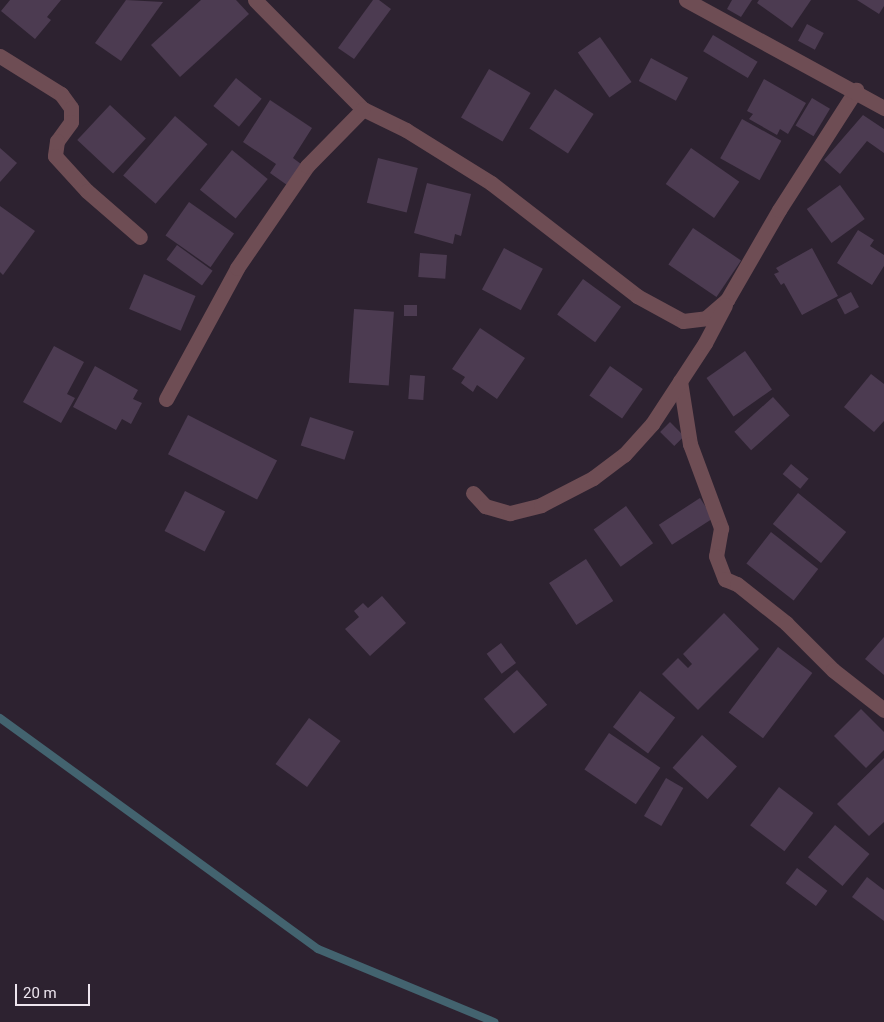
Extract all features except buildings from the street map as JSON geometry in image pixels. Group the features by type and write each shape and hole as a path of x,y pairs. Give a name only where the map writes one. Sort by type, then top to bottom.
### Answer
{"street":[{"path":"255,0 363,109 406,130 491,183 638,296 683,322 706,318 728,300"},
{"path":"686,0 728,25 856,90 884,108"},
{"path":"0,56 60,94 71,108 70,122 57,141 55,156 87,191 140,237"},
{"path":"473,494 485,506 510,513 541,505 585,482 624,454 652,424 706,343 728,300 780,210 856,90"},
{"path":"166,399 237,268 307,166 363,109"},
{"path":"680,381 690,444 721,528 716,556 726,579 737,584 786,624 833,670 884,710"}],"waterway":[{"path":"0,718 318,949 494,1022"}]}
